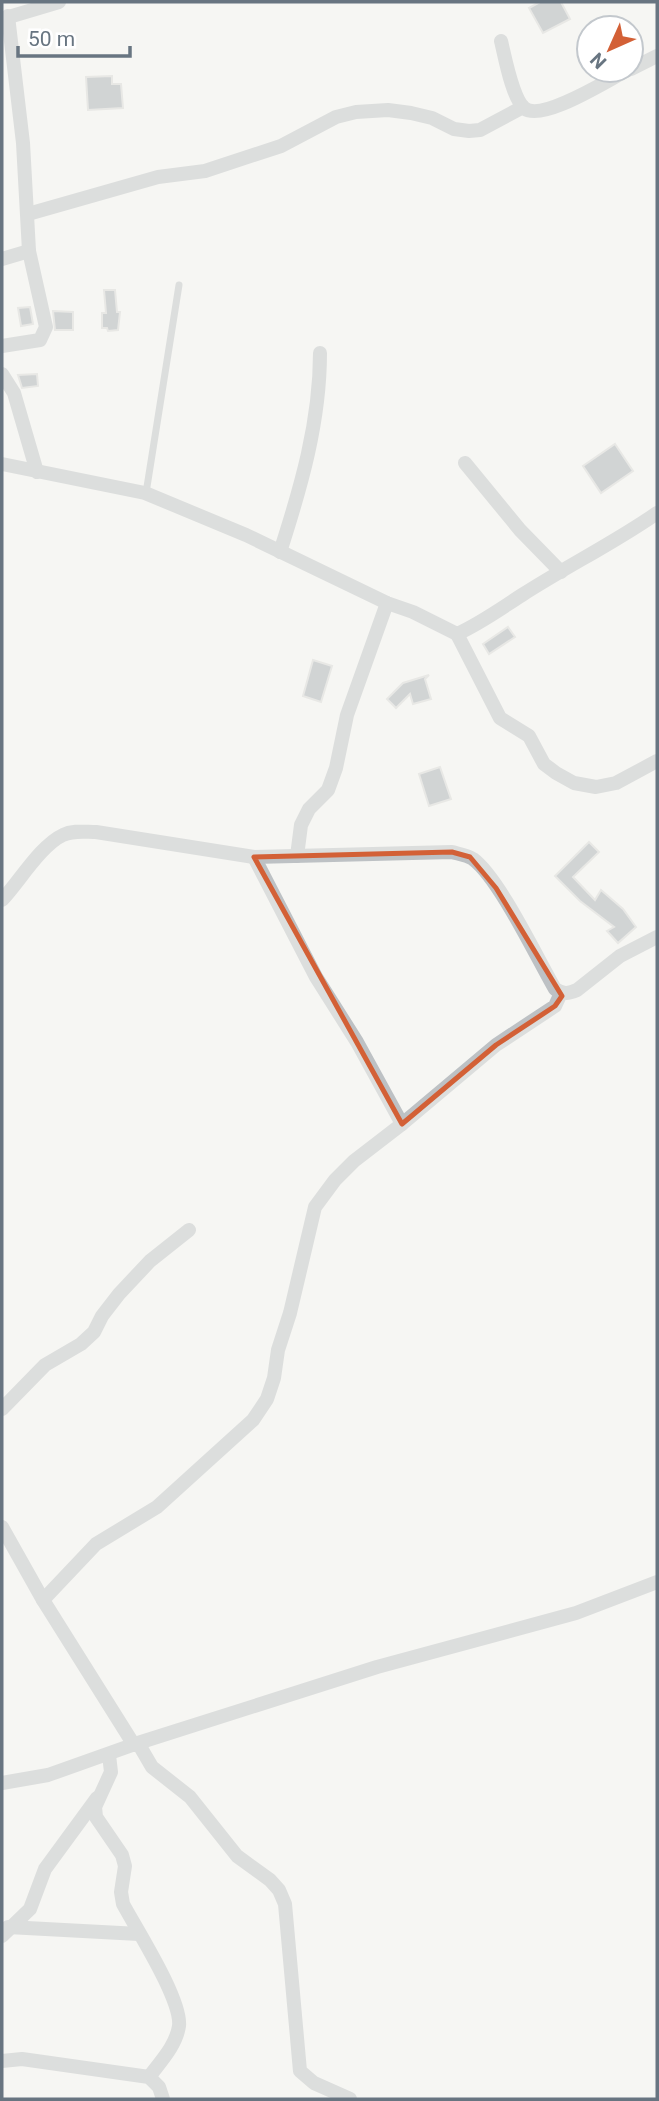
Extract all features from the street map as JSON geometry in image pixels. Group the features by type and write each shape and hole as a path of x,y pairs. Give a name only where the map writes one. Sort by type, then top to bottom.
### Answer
{"street":[{"path":"2,346 40,340 46,327 29,250 18,85 5,18 59,2"},
{"path":"501,41 508,69 523,107 531,111 567,103 600,84"},
{"path":"28,214 158,177 205,172 281,146 336,117 356,112 388,110 411,113 432,118 454,129 469,131 480,130 523,107"},
{"path":"2,259 29,250"},
{"path":"280,552 301,487 312,439 320,386 320,354"},
{"path":"2,374 14,393 37,472"},
{"path":"464,463 520,530 561,572"},
{"path":"2,464 145,493 246,535 457,634 500,718 529,736 544,764 574,783 596,787 617,783 657,761"},
{"path":"457,634 482,623 657,513"},
{"path":"297,856 301,825 309,809 328,790 336,768 348,715 387,603"},
{"path":"2,900 46,848 61,836 76,832 96,832 254,856 452,852 470,857 482,868 496,888 555,989 561,993 569,994 577,990 620,956 657,936"},
{"path":"254,856 316,977 357,1042 402,1124"},
{"path":"43,1600 96,1544 156,1507 253,1420 267,1399 274,1378 278,1350 290,1313 315,1207 334,1180 496,1045 555,1006 561,993"},
{"path":"2,1409 45,1365 81,1344 94,1332 102,1316 119,1294 150,1261 189,1230"},
{"path":"2,1527 43,1600 152,1767 190,1797 237,1856 270,1880 279,1890 285,1904 300,2071 314,2083 350,2099"},
{"path":"2,1783 48,1775 376,1667 576,1613 657,1582"},
{"path":"109,1755 111,1772 95,1807 96,1817 122,1855 125,1866 121,1892 123,1904 177,2006 179,2026 173,2044 149,2077"},
{"path":"5,1930 30,1909 45,1869 100,1795"},
{"path":"5,1930 139,1934"},
{"path":"2,2061 22,2059 149,2077 159,2087 163,2099"}],"lane":[{"path":"145,493 179,285"}],"highlighted area":[{"path":"452,852 470,857 496,888 562,996 555,1006 496,1045 402,1124 254,857"}],"building":[{"path":"540,2 561,2 570,19 543,33 529,8"},
{"path":"112,76 112,84 121,84 123,108 88,110 86,77"},
{"path":"104,290 115,290 117,312 120,312 118,330 108,331 107,328 102,328 102,313 106,313"},
{"path":"30,307 33,324 21,326 18,308"},
{"path":"53,311 73,312 73,330 55,330"},
{"path":"37,374 38,386 22,388 18,375"},
{"path":"615,444 633,471 601,493 583,466"},
{"path":"508,627 515,637 489,654 483,644"},
{"path":"313,660 332,666 321,702 303,696"},
{"path":"429,675 425,679 431,699 413,704 410,694 396,708 387,699 403,683"},
{"path":"440,767 451,799 429,806 419,774"},
{"path":"589,842 599,852 573,877 595,900 601,890 623,909 636,927 618,943 607,931 614,927 580,901 555,876"}]}
